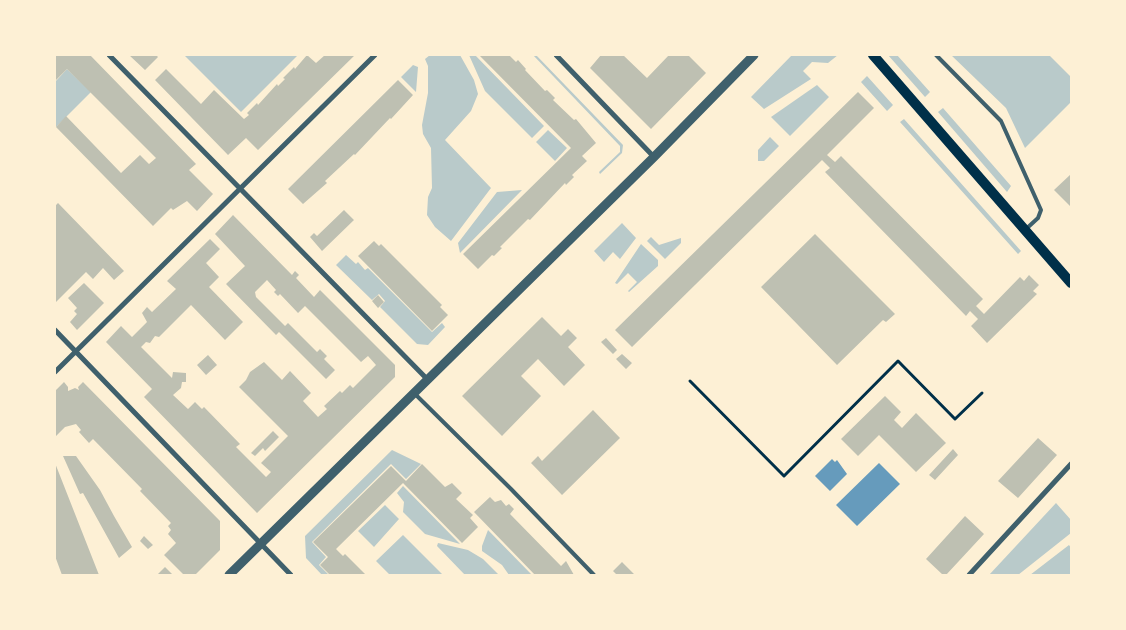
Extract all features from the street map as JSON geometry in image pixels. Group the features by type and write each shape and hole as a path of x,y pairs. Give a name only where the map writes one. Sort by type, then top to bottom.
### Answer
{"main road":[{"path":"873,55 1070,280"}],"street":[{"path":"109,55 428,380"},
{"path":"55,372 375,55"},
{"path":"556,55 654,157"},
{"path":"229,575 654,157 754,55"},
{"path":"55,330 291,575"},
{"path":"969,575 1071,464"}],"lane":[{"path":"936,55 1001,122 1041,210 1038,218 1025,230"},
{"path":"414,394 511,489 594,575"}],"path":[{"path":"690,381 784,476 898,362 955,420 982,393"}],"shaded area":[{"path":"184,55 298,55 241,112"},
{"path":"430,55 460,55 474,80 478,94 471,111 445,140 491,188 451,241 435,227 427,215 428,197 432,188 431,148 423,134 422,125 428,93 428,66 425,59"},
{"path":"469,55 475,55 544,126 532,138 485,91"},
{"path":"533,55 536,55 623,145 622,153 600,174 599,172 620,152 620,146"},
{"path":"792,55 838,55 828,63 812,62 803,71 811,79 764,109 751,97"},
{"path":"888,55 897,55 930,92 925,97"},
{"path":"951,55 1049,55 1071,77 1071,102 1025,148 1006,108"},
{"path":"413,65 418,67 416,92 401,77"},
{"path":"67,69 91,92 56,127 55,82"},
{"path":"867,76 893,105 887,111 861,82"},
{"path":"817,85 829,97 790,136 771,117"},
{"path":"943,108 1011,186 1007,192 938,112"},
{"path":"904,119 1021,251 1018,254 900,122"},
{"path":"548,130 567,148 555,161 536,142"},
{"path":"770,137 779,146 764,161 758,161 758,150"},
{"path":"522,190 460,253 458,243 497,192"},
{"path":"622,223 636,238 620,259 613,252 604,262 594,251"},
{"path":"651,237 659,245 681,238 681,243 665,259 647,241"},
{"path":"641,244 658,260 658,266 629,292 637,282 628,273 617,284 615,283"},
{"path":"346,255 356,264 358,262 365,270 368,268 432,332 442,323 445,327 428,345 417,344 380,307 385,301 379,294 372,300 336,265"},
{"path":"392,450 421,464 406,479 391,464 312,542 326,557 319,565 329,575 322,575 306,558 305,536"},
{"path":"403,486 460,544 425,534 403,512 404,502 397,493"},
{"path":"1056,503 1071,520 1071,533 1018,575 989,575"},
{"path":"385,505 399,519 374,547 358,531"},
{"path":"488,530 532,575 509,575 502,565 482,551"},
{"path":"403,535 443,575 390,575 376,561"},
{"path":"438,543 468,550 483,559 499,575 465,575 437,546"},
{"path":"1069,545 1071,548 1071,573 1069,575 1030,575"}],"water":[{"path":"832,459 835,462 837,460 847,474 830,491 815,476"},
{"path":"879,463 900,484 857,526 836,505"}],"building":[{"path":"55,55 90,55 196,164 189,170 213,194 197,211 187,201 173,210 171,208 153,226 56,127 66,116 121,173 140,155 149,164 156,158 67,69 55,81"},
{"path":"129,55 156,55 158,57 145,70"},
{"path":"307,55 316,63 325,55 355,55 258,150 246,138 228,155 155,80 166,69 201,104 214,90 244,119 249,115 247,113 257,103 258,105 277,84 278,86 285,79 283,78 294,67 295,69"},
{"path":"479,55 509,55 516,62 518,60 545,91 547,90 555,98 553,100 574,120 576,119 596,143 582,156 587,161 572,175 574,177 566,185 565,183 530,220 528,219 500,247 502,248 494,256 492,255 478,269 463,254 571,148"},
{"path":"601,55 623,55 647,78 669,55 688,55 706,73 651,129 590,68"},
{"path":"398,80 413,95 355,155 325,181 327,183 303,204 288,189"},
{"path":"858,92 874,108 827,155 835,162 841,156 983,299 976,306 984,314 1020,277 1024,281 1029,275 1039,285 1033,291 1037,294 987,343 971,326 978,319 970,311 966,316 825,172 830,168 822,160 632,347 615,330"},
{"path":"1071,174 1071,207 1054,190"},
{"path":"58,203 124,271 114,280 103,268 93,279 86,272 55,303 55,206"},
{"path":"344,210 354,220 322,251 310,237 314,233 317,236"},
{"path":"233,215 292,275 295,271 299,275 296,278 314,297 320,290 395,365 395,377 257,513 144,397 152,389 106,342 121,326 132,337 147,322 142,313 147,307 152,312 176,289 167,281 210,239 220,249 206,263 219,277 209,287 243,322 225,340 191,305 159,337 155,336 150,343 146,342 141,347 172,378 173,372 186,373 186,382 182,382 181,388 173,395 188,409 195,402 202,409 204,407 240,444 236,447 266,477 271,472 261,463 288,436 239,387 246,380 250,372 264,362 282,380 290,371 311,393 303,401 318,417 327,409 324,406 340,391 342,393 350,385 353,388 376,365 368,356 361,362 305,306 298,313 280,294 278,296 274,292 276,290 267,280 255,292 256,297 285,326 288,323 317,352 320,349 327,356 324,359 335,370 326,379 279,332 276,335 226,284 245,266 215,234"},
{"path":"815,234 895,314 886,322 883,320 837,365 761,287"},
{"path":"374,241 379,246 381,244 442,305 440,307 448,315 432,331 358,256"},
{"path":"84,283 104,303 77,330 70,322 77,314 74,311 77,308 68,298"},
{"path":"378,295 384,302 378,308 372,301"},
{"path":"542,317 561,336 568,329 577,338 568,347 585,365 564,386 538,359 521,376 541,396 502,436 462,396"},
{"path":"606,338 617,350 613,354 601,342"},
{"path":"622,354 632,363 626,369 616,359"},
{"path":"208,355 217,365 206,375 197,365"},
{"path":"64,382 68,387 68,391 75,388 79,390 78,387 83,382 220,521 220,550 195,575 184,575 164,555 176,543 168,534 171,530 168,526 171,523 140,491 142,489 93,439 89,443 79,432 81,430 76,424 65,427 55,437 55,391"},
{"path":"885,396 901,412 894,420 902,428 916,413 946,443 916,472 879,435 858,456 841,439"},
{"path":"593,410 620,438 562,495 531,463 538,456 542,461"},
{"path":"273,431 279,437 265,451 263,448 255,456 251,453"},
{"path":"1038,438 1057,455 1018,498 998,481"},
{"path":"953,449 958,455 935,480 929,475"},
{"path":"63,456 76,456 100,490 132,547 119,558 83,493 80,494"},
{"path":"55,463 99,575 62,575 55,556"},
{"path":"422,464 445,487 452,483 462,493 456,499 473,515 470,518 478,527 462,543 403,483 336,549 343,556 345,554 366,575 330,575 320,565 328,557 313,542 391,466 406,481"},
{"path":"490,497 495,502 501,500 506,506 509,504 514,509 510,514 561,566 566,561 574,575 535,575 474,512"},
{"path":"965,516 984,534 946,575 943,575 926,559"},
{"path":"144,536 153,545 148,549 140,541"},
{"path":"622,562 635,575 617,575 613,571"},
{"path":"165,567 173,575 157,575"}]}
